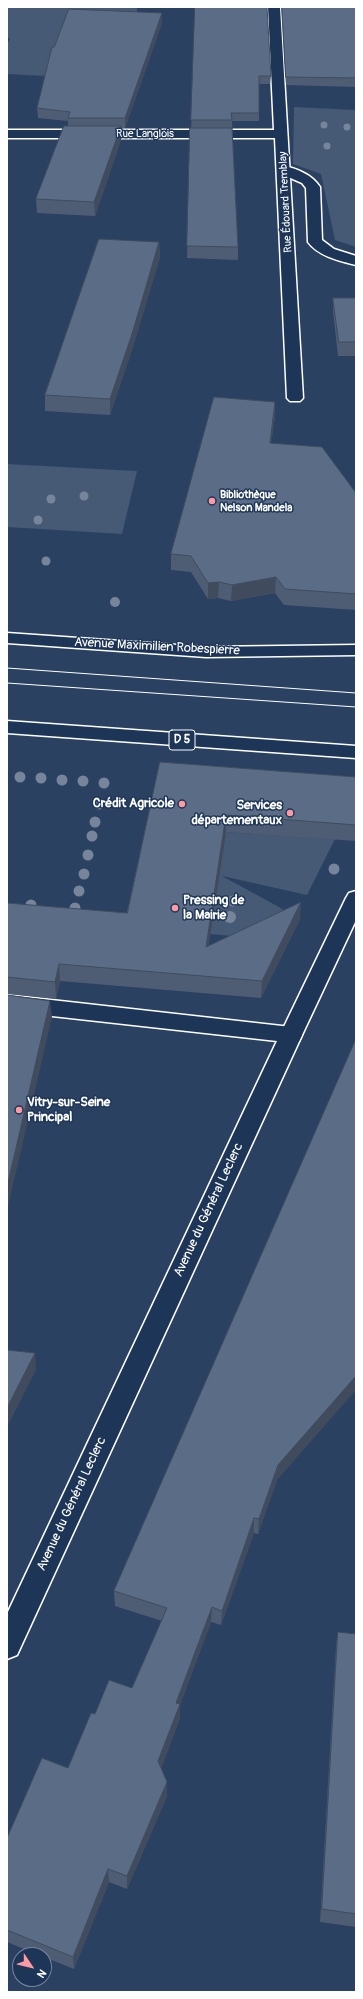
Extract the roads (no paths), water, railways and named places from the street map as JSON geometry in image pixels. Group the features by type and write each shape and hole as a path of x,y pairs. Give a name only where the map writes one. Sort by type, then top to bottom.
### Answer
{"street":[{"name":"Rue Édouard Tremblay","path":"274,7 284,170 295,398"},
{"name":"Rue Langlois","path":"7,134 282,134"},
{"path":"284,170 307,180 313,188 314,242 329,252 356,261"},
{"name":"Avenue Maximilien Robespierre","path":"7,638 206,652 356,650"},
{"name":"D 5","path":"7,728 356,752"},
{"name":"Avenue du Général Leclerc","path":"7,1645 356,898"},
{"path":"7,1003 291,1035"}],"tram line":[{"path":"7,668 356,693"},
{"path":"7,683 356,707"}],"place":[{"name":"Bibliothèque Nelson Mandela","path":"212,501"},
{"name":"Crédit Agricole","path":"182,804"},
{"name":"Services départementaux","path":"290,813"},
{"name":"Pressing de la Mairie","path":"175,908"},
{"name":"Vitry-sur-Seine Principal","path":"19,1110"}]}
